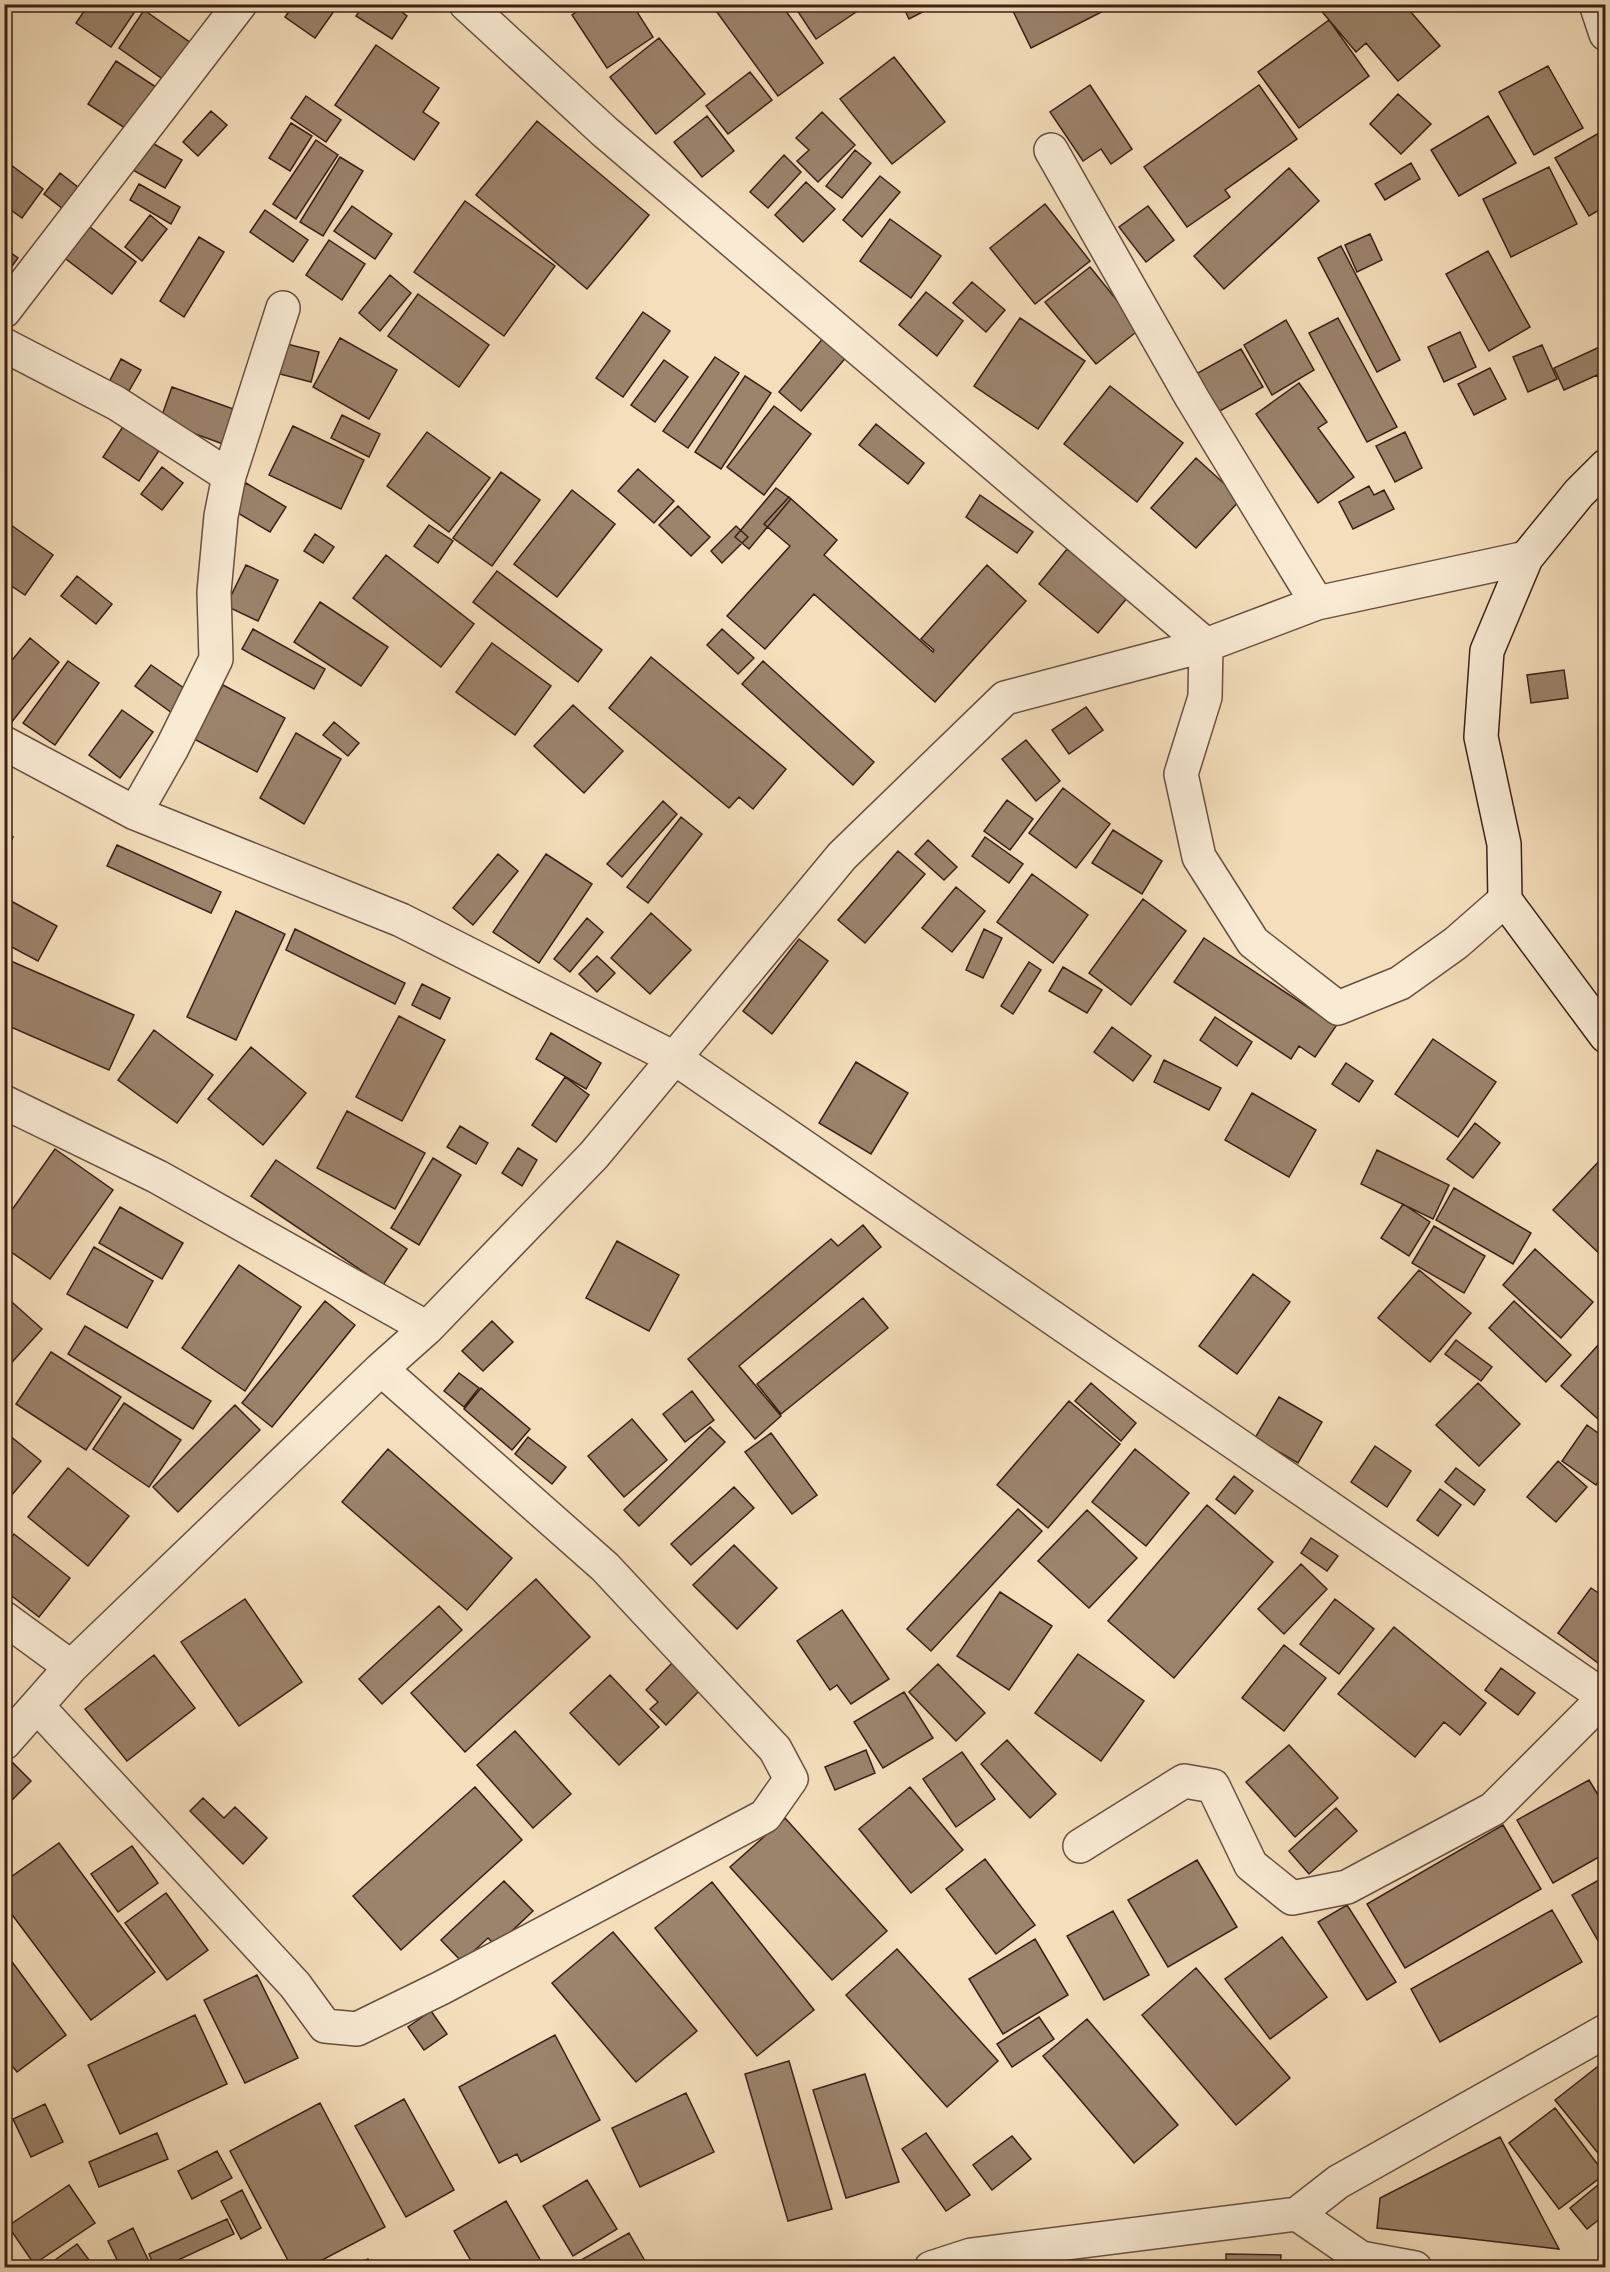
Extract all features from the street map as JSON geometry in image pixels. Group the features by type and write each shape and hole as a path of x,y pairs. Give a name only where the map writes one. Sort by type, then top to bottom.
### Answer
{"street":[{"path":"4,311 240,4"},
{"path":"466,4 614,140 1206,645"},
{"path":"1596,4 1605,34"},
{"path":"1051,150 1192,398 1317,603"},
{"path":"135,813 172,748 216,659 214,592 220,516 229,476 283,308"},
{"path":"4,345 116,403 229,476"},
{"path":"1605,466 1579,493 1526,558 1487,651 1481,737 1503,844 1505,900 1605,1036"},
{"path":"4,1743 71,1668 381,1369 427,1328 594,1155 676,1059 842,856 1005,698 1206,645 1317,603 1526,558"},
{"path":"1206,645 1205,697 1181,774 1199,857 1253,942 1338,1008 1400,983 1455,943 1505,900"},
{"path":"4,743 135,813 401,920 676,1059 1605,1697 1493,1809 1347,1887 1292,1898 1251,1865 1213,1786 1184,1781 1080,1846"},
{"path":"4,1102 158,1177 427,1328"},
{"path":"38,1707 295,1985 325,2026 357,2029 441,1988 765,1816 792,1779 775,1749 605,1567 381,1369"},
{"path":"4,1618 71,1668"},
{"path":"931,2268 971,2255 1297,2214 1338,2182 1605,2031"},
{"path":"1297,2214 1361,2258 1415,2268"}],"building":[{"path":"89,4 140,4 111,47 76,23"},
{"path":"294,4 339,4 315,38 285,17"},
{"path":"364,4 391,4 407,16 392,39 356,16"},
{"path":"588,4 632,4 653,37 607,68 572,15"},
{"path":"711,4 781,4 823,63 778,96"},
{"path":"793,4 856,4 859,10 816,39"},
{"path":"902,4 938,4 909,19"},
{"path":"1016,4 1117,4 1031,48 1011,7"},
{"path":"1324,4 1404,4 1440,46 1398,81 1366,43 1356,52 1319,8"},
{"path":"144,10 191,43 164,80 119,48"},
{"path":"1329,20 1369,76 1299,128 1258,72"},
{"path":"659,38 705,94 656,134 610,77"},
{"path":"376,45 439,88 423,112 439,123 414,160 335,105"},
{"path":"894,57 945,122 892,164 840,99"},
{"path":"116,61 156,87 128,130 88,104"},
{"path":"1548,66 1583,128 1534,155 1499,92"},
{"path":"750,72 772,100 728,134 706,106"},
{"path":"1090,85 1132,149 1111,164 1101,149 1083,161 1050,112"},
{"path":"1259,85 1297,139 1225,190 1230,197 1187,227 1144,167"},
{"path":"1398,94 1431,124 1401,154 1370,124"},
{"path":"306,96 341,120 326,142 291,118"},
{"path":"211,111 227,125 198,156 183,142"},
{"path":"822,112 855,145 818,182 797,161 809,150 796,138"},
{"path":"707,116 734,151 702,177 674,142"},
{"path":"1488,116 1516,163 1459,196 1431,150"},
{"path":"537,121 649,215 587,289 476,195"},
{"path":"291,123 312,136 290,171 269,158"},
{"path":"1606,129 1606,206 1589,216 1555,158"},
{"path":"147,140 182,160 165,188 131,169"},
{"path":"316,140 338,155 296,219 273,204"},
{"path":"855,150 871,163 842,198 826,186"},
{"path":"784,155 801,172 768,208 750,192"},
{"path":"340,157 363,171 323,236 300,222"},
{"path":"7,162 43,189 22,218 4,205 4,165"},
{"path":"1411,163 1420,179 1385,200 1375,184"},
{"path":"1549,167 1577,224 1511,257 1483,199"},
{"path":"1289,168 1319,201 1224,289 1194,256"},
{"path":"60,173 79,188 63,209 44,194"},
{"path":"880,176 900,192 862,237 843,220"},
{"path":"806,182 835,209 803,242 775,215"},
{"path":"139,184 180,207 171,224 130,200"},
{"path":"465,201 555,266 504,336 414,272"},
{"path":"1045,204 1090,261 1035,304 990,248"},
{"path":"352,206 392,234 375,259 334,231"},
{"path":"1148,206 1174,240 1146,262 1119,227"},
{"path":"265,210 308,240 293,262 250,232"},
{"path":"150,215 167,229 142,261 125,247"},
{"path":"890,219 941,256 911,298 860,261"},
{"path":"86,224 136,262 112,294 62,256"},
{"path":"1370,234 1382,260 1357,272 1345,245"},
{"path":"199,237 224,252 184,317 160,301"},
{"path":"329,240 365,264 342,300 306,275"},
{"path":"1341,246 1400,360 1377,372 1318,258"},
{"path":"4,248 18,258 4,277"},
{"path":"1488,251 1530,327 1489,351 1446,274"},
{"path":"1090,267 1140,329 1096,364 1045,302"},
{"path":"390,275 411,293 380,331 359,313"},
{"path":"972,282 1005,310 986,332 953,303"},
{"path":"926,292 963,321 937,356 899,325"},
{"path":"418,294 489,345 459,387 388,336"},
{"path":"643,312 670,331 623,397 596,378"},
{"path":"1020,318 1085,361 1038,429 974,386"},
{"path":"1338,318 1397,427 1367,442 1309,333"},
{"path":"1286,320 1314,370 1272,395 1244,345"},
{"path":"1460,332 1476,367 1444,382 1428,347"},
{"path":"824,337 847,356 801,411 779,392"},
{"path":"340,338 397,370 369,419 313,387"},
{"path":"287,344 319,352 311,382 280,374"},
{"path":"1606,344 1606,385 1602,387 1597,375 1564,390 1554,368"},
{"path":"1542,345 1557,379 1528,392 1513,357"},
{"path":"1241,349 1263,387 1218,412 1196,374"},
{"path":"715,357 739,373 688,448 663,431"},
{"path":"121,359 141,370 126,396 107,386"},
{"path":"664,360 688,377 655,422 631,405"},
{"path":"1490,368 1506,399 1474,415 1458,384"},
{"path":"745,376 771,393 721,469 695,452"},
{"path":"1299,383 1327,422 1318,428 1354,477 1318,503 1256,414"},
{"path":"1110,386 1183,443 1137,502 1064,444"},
{"path":"172,387 236,410 223,444 160,421"},
{"path":"774,406 811,434 764,495 727,467"},
{"path":"342,415 380,434 369,457 331,438"},
{"path":"128,419 164,443 139,481 103,457"},
{"path":"876,424 924,463 908,484 859,445"},
{"path":"293,426 364,460 341,509 269,475"},
{"path":"427,432 490,478 449,532 387,486"},
{"path":"1405,432 1422,468 1395,482 1376,446"},
{"path":"1196,458 1241,499 1196,548 1151,508"},
{"path":"162,467 183,483 162,510 141,494"},
{"path":"638,469 674,501 654,523 618,491"},
{"path":"501,472 540,500 492,566 453,538"},
{"path":"246,483 286,507 270,532 231,509"},
{"path":"1369,486 1374,495 1384,490 1394,509 1353,529 1339,502"},
{"path":"776,488 791,499 749,549 735,537"},
{"path":"572,490 615,524 557,597 514,564"},
{"path":"980,495 1033,532 1017,553 966,517"},
{"path":"789,497 837,540 824,555 933,652 934,650 921,639 987,565 1026,601 935,702 814,594 765,649 727,616 790,546 764,524"},
{"path":"678,506 710,537 691,556 659,525"},
{"path":"4,520 53,555 25,595 4,581"},
{"path":"429,525 453,541 438,563 414,546"},
{"path":"736,526 748,537 722,563 711,551"},
{"path":"315,534 334,547 323,563 304,551"},
{"path":"1067,549 1127,598 1098,633 1039,584"},
{"path":"386,555 474,624 441,667 353,598"},
{"path":"246,565 278,580 258,621 226,606"},
{"path":"497,571 602,650 578,682 473,602"},
{"path":"77,576 112,604 96,624 61,596"},
{"path":"320,602 388,647 361,686 294,642"},
{"path":"253,629 325,669 314,689 242,649"},
{"path":"722,629 754,658 738,674 707,645"},
{"path":"30,638 59,662 11,723 4,718 4,670"},
{"path":"492,643 551,686 515,735 456,692"},
{"path":"651,657 786,769 753,809 739,797 729,808 609,708"},
{"path":"68,661 99,683 55,745 23,723"},
{"path":"763,661 874,762 853,785 742,684"},
{"path":"151,665 188,691 172,713 135,686"},
{"path":"1564,670 1568,698 1531,703 1527,675"},
{"path":"223,685 285,718 257,772 194,739"},
{"path":"573,705 623,751 584,793 534,746"},
{"path":"1086,707 1103,730 1069,754 1052,730"},
{"path":"122,710 153,732 120,778 89,755"},
{"path":"334,722 359,743 348,756 323,735"},
{"path":"296,733 341,759 304,824 260,798"},
{"path":"1026,740 1060,781 1036,801 1002,759"},
{"path":"1063,788 1110,824 1076,868 1029,833"},
{"path":"1007,800 1033,819 1010,850 984,831"},
{"path":"663,801 677,814 622,877 607,864"},
{"path":"681,817 702,834 648,903 627,887"},
{"path":"1113,830 1162,861 1142,894 1092,863"},
{"path":"4,832 13,837 4,854"},
{"path":"985,837 1023,864 1009,883 972,856"},
{"path":"928,840 957,867 944,880 915,854"},
{"path":"117,845 221,892 211,913 107,866"},
{"path":"898,851 925,874 865,943 838,920"},
{"path":"498,854 518,871 473,925 453,908"},
{"path":"546,854 592,884 539,963 493,932"},
{"path":"1032,874 1088,915 1053,963 997,922"},
{"path":"956,887 985,911 952,952 922,928"},
{"path":"1143,899 1186,931 1131,1005 1089,973"},
{"path":"11,901 57,926 38,961 4,943 4,913"},
{"path":"236,911 285,934 236,1040 187,1017"},
{"path":"651,913 691,950 650,994 611,958"},
{"path":"587,918 603,932 570,972 554,959"},
{"path":"295,929 405,983 395,1004 286,950"},
{"path":"984,929 1002,938 983,978 966,970"},
{"path":"1204,938 1336,1026 1315,1057 1299,1046 1291,1059 1174,982"},
{"path":"799,939 828,961 772,1034 743,1011"},
{"path":"597,956 615,973 597,992 579,974"},
{"path":"4,958 134,1015 109,1070 4,1024"},
{"path":"1029,962 1041,970 1013,1014 1001,1006"},
{"path":"1063,967 1102,990 1087,1013 1049,991"},
{"path":"422,984 450,998 440,1019 412,1005"},
{"path":"399,1016 445,1040 402,1121 356,1097"},
{"path":"1215,1017 1252,1042 1237,1066 1200,1040"},
{"path":"1112,1027 1151,1056 1133,1081 1094,1052"},
{"path":"154,1030 213,1075 177,1123 118,1080"},
{"path":"551,1033 601,1063 586,1089 536,1059"},
{"path":"1433,1039 1496,1082 1458,1137 1395,1094"},
{"path":"251,1047 306,1093 263,1145 208,1099"},
{"path":"1164,1060 1221,1088 1209,1110 1154,1082"},
{"path":"856,1062 908,1093 871,1154 819,1123"},
{"path":"1346,1063 1373,1081 1359,1102 1332,1084"},
{"path":"565,1077 589,1095 556,1142 532,1125"},
{"path":"1252,1093 1316,1130 1289,1177 1225,1140"},
{"path":"347,1111 425,1153 395,1209 317,1168"},
{"path":"1475,1123 1500,1143 1473,1178 1447,1159"},
{"path":"460,1126 488,1143 476,1164 447,1147"},
{"path":"518,1148 537,1160 522,1186 502,1173"},
{"path":"55,1149 113,1190 50,1279 4,1247 4,1221"},
{"path":"1377,1150 1449,1185 1433,1219 1361,1184"},
{"path":"1606,1154 1606,1252 1602,1256 1553,1210"},
{"path":"433,1158 461,1175 419,1245 391,1228"},
{"path":"276,1160 407,1249 383,1285 251,1196"},
{"path":"1454,1188 1531,1233 1513,1264 1436,1220"},
{"path":"1403,1204 1430,1222 1409,1256 1381,1238"},
{"path":"120,1207 183,1243 162,1279 99,1243"},
{"path":"863,1225 881,1247 739,1366 781,1416 755,1439 688,1359 831,1239 838,1246"},
{"path":"1434,1226 1485,1256 1464,1293 1412,1263"},
{"path":"617,1241 679,1275 649,1331 586,1298"},
{"path":"94,1247 153,1281 127,1328 67,1294"},
{"path":"1535,1249 1593,1302 1561,1338 1503,1285"},
{"path":"239,1265 301,1307 245,1391 182,1348"},
{"path":"1419,1270 1471,1313 1430,1362 1378,1318"},
{"path":"1253,1274 1290,1302 1237,1374 1199,1346"},
{"path":"4,1295 42,1329 4,1371"},
{"path":"863,1298 888,1328 781,1414 757,1384"},
{"path":"325,1301 355,1325 272,1427 242,1403"},
{"path":"1514,1301 1571,1355 1546,1382 1489,1328"},
{"path":"492,1321 513,1342 483,1371 462,1351"},
{"path":"85,1326 211,1401 193,1429 68,1354"},
{"path":"1456,1340 1492,1367 1481,1381 1445,1354"},
{"path":"1600,1343 1606,1348 1606,1426 1561,1386"},
{"path":"51,1352 121,1397 86,1450 16,1404"},
{"path":"459,1373 479,1388 464,1407 444,1391"},
{"path":"1091,1383 1136,1423 1121,1441 1075,1401"},
{"path":"1478,1383 1520,1424 1479,1466 1436,1425"},
{"path":"481,1388 530,1429 512,1450 464,1409"},
{"path":"692,1391 714,1420 685,1442 663,1414"},
{"path":"1279,1397 1322,1422 1298,1463 1255,1438"},
{"path":"1069,1401 1120,1444 1048,1528 997,1485"},
{"path":"124,1403 181,1440 149,1487 93,1449"},
{"path":"235,1405 260,1430 178,1512 153,1487"},
{"path":"632,1419 667,1460 624,1497 588,1456"},
{"path":"1587,1425 1606,1439 1606,1471 1596,1485 1562,1461"},
{"path":"710,1427 725,1442 639,1526 624,1510"},
{"path":"4,1431 41,1461 4,1504"},
{"path":"771,1433 817,1495 792,1514 745,1452"},
{"path":"528,1437 566,1467 552,1484 515,1454"},
{"path":"1375,1446 1411,1471 1387,1507 1351,1482"},
{"path":"388,1449 512,1558 467,1610 342,1502"},
{"path":"1135,1449 1189,1493 1146,1546 1092,1502"},
{"path":"1558,1461 1587,1487 1556,1522 1527,1497"},
{"path":"68,1468 129,1516 88,1566 28,1517"},
{"path":"1456,1468 1485,1490 1474,1505 1445,1482"},
{"path":"1234,1476 1253,1491 1235,1514 1216,1499"},
{"path":"734,1487 754,1508 691,1565 671,1544"},
{"path":"1440,1489 1461,1505 1438,1536 1417,1520"},
{"path":"1207,1505 1273,1562 1174,1678 1108,1621"},
{"path":"1018,1509 1042,1531 931,1651 907,1629"},
{"path":"1087,1510 1137,1558 1089,1608 1038,1561"},
{"path":"14,1534 70,1578 39,1617 4,1590 4,1546"},
{"path":"1311,1538 1338,1556 1327,1571 1301,1553"},
{"path":"734,1545 777,1588 737,1629 693,1585"},
{"path":"1301,1564 1327,1589 1284,1634 1258,1609"},
{"path":"536,1579 590,1637 465,1752 411,1693"},
{"path":"1591,1588 1606,1598 1606,1669 1558,1633"},
{"path":"1000,1592 1052,1626 1009,1690 957,1656"},
{"path":"245,1599 302,1682 239,1726 181,1642"},
{"path":"1335,1599 1374,1629 1339,1674 1300,1644"},
{"path":"439,1606 462,1630 382,1704 359,1679"},
{"path":"842,1610 889,1679 851,1704 837,1685 830,1690 797,1641"},
{"path":"1394,1627 1486,1703 1460,1735 1444,1722 1415,1757 1338,1694"},
{"path":"1284,1645 1326,1678 1284,1731 1242,1698"},
{"path":"1078,1654 1144,1701 1101,1761 1035,1713"},
{"path":"154,1655 195,1708 127,1761 85,1709"},
{"path":"673,1662 701,1689 666,1725 650,1709 658,1702 646,1690"},
{"path":"938,1664 985,1713 956,1741 909,1692"},
{"path":"1501,1668 1535,1693 1518,1715 1485,1690"},
{"path":"610,1675 659,1727 619,1765 570,1713"},
{"path":"904,1692 933,1738 883,1768 854,1722"},
{"path":"515,1731 571,1794 533,1828 477,1765"},
{"path":"1007,1740 1056,1794 1030,1818 981,1764"},
{"path":"1289,1745 1338,1798 1295,1837 1246,1782"},
{"path":"866,1750 875,1773 835,1790 825,1767"},
{"path":"962,1752 995,1799 956,1827 923,1779"},
{"path":"11,1761 31,1781 4,1808 4,1768"},
{"path":"1589,1780 1606,1808 1606,1853 1553,1883 1517,1820"},
{"path":"475,1787 522,1840 401,1950 353,1896"},
{"path":"910,1787 963,1850 911,1893 859,1829"},
{"path":"203,1798 224,1818 235,1807 267,1838 243,1864 190,1811"},
{"path":"1336,1808 1357,1831 1309,1874 1289,1851"},
{"path":"785,1818 887,1931 832,1980 730,1867"},
{"path":"1503,1825 1541,1889 1405,1968 1367,1904"},
{"path":"59,1843 155,1972 91,2020 4,1904 4,1882"},
{"path":"132,1846 158,1883 118,1912 91,1874"},
{"path":"985,1859 1035,1925 996,1954 946,1889"},
{"path":"1197,1860 1237,1927 1168,1967 1128,1900"},
{"path":"1606,1876 1606,1952 1605,1953 1572,1895"},
{"path":"504,1881 533,1911 496,1946 488,1938 462,1962 441,1940"},
{"path":"712,1882 814,2010 757,2056 655,1928"},
{"path":"166,1893 208,1950 167,1980 125,1923"},
{"path":"1347,1905 1396,1982 1367,2000 1318,1922"},
{"path":"1552,1910 1582,1962 1440,2042 1411,1989"},
{"path":"1113,1911 1149,1975 1104,2000 1067,1936"},
{"path":"613,1932 697,2031 636,2082 552,1983"},
{"path":"1282,1937 1327,1997 1270,2039 1225,1979"},
{"path":"1035,1939 1068,1995 1003,2034 969,1979"},
{"path":"897,1949 998,2061 947,2107 846,1995"},
{"path":"4,1951 66,2035 17,2072 4,2056"},
{"path":"1196,1968 1290,2078 1236,2125 1142,2015"},
{"path":"257,1975 298,2058 245,2083 204,2000"},
{"path":"431,2011 447,2034 424,2050 408,2027"},
{"path":"195,2015 227,2084 120,2134 88,2065"},
{"path":"1039,2017 1054,2039 1012,2067 997,2044"},
{"path":"1087,2019 1178,2125 1134,2163 1043,2056"},
{"path":"555,2035 600,2120 521,2162 517,2154 499,2163 459,2087"},
{"path":"1606,2060 1606,2163 1555,2100"},
{"path":"789,2061 832,2209 788,2221 745,2074"},
{"path":"865,2074 899,2182 846,2198 813,2090"},
{"path":"686,2093 714,2152 640,2187 612,2128"},
{"path":"404,2099 454,2190 406,2217 355,2126"},
{"path":"320,2103 385,2227 307,2268 292,2268 230,2151"},
{"path":"45,2104 63,2142 31,2157 13,2119"},
{"path":"1555,2108 1605,2174 1559,2209 1509,2143"},
{"path":"157,2133 168,2159 99,2187 89,2162"},
{"path":"926,2133 970,2195 946,2211 902,2149"},
{"path":"1012,2136 1031,2159 992,2190 973,2165"},
{"path":"1500,2137 1559,2249 1377,2228 1380,2198"},
{"path":"217,2151 232,2178 192,2199 178,2171"},
{"path":"587,2180 617,2229 573,2256 543,2206"},
{"path":"1604,2180 1606,2182 1606,2214 1587,2229 1570,2208"},
{"path":"69,2185 95,2223 34,2264 8,2226"},
{"path":"242,2190 261,2228 241,2239 221,2201"},
{"path":"506,2201 545,2268 475,2268 454,2231"},
{"path":"227,2219 234,2234 161,2268 155,2268 149,2254"},
{"path":"133,2228 152,2268 121,2268 108,2241"},
{"path":"629,2233 649,2268 576,2268 574,2264"},
{"path":"77,2244 95,2268 44,2268"},
{"path":"1226,2254 1281,2255 1280,2268 1226,2268"},
{"path":"368,2259 372,2268 349,2268"}]}
